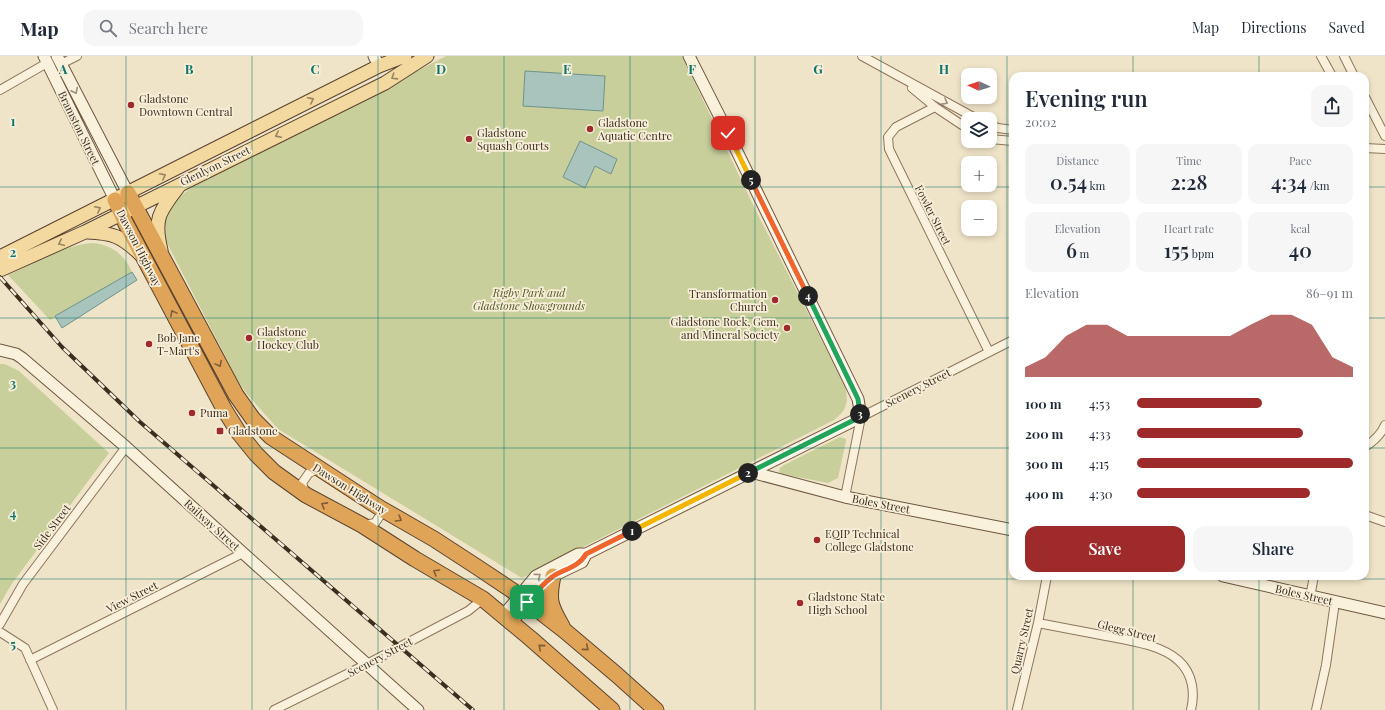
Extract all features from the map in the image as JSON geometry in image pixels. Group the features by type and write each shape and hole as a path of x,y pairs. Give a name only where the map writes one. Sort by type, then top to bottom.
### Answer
{"highway":[{"name":"Dawson Highway","path":"125,203 144,258 224,409 239,433 256,454 274,472 306,495 362,525 415,559 483,599 612,710"},
{"name":"Dawson Highway","path":"125,203 166,266 236,395 253,419 271,437 380,508 446,547 523,599 565,631 656,710"},
{"path":"553,576 550,591 551,605 565,631"}],"main road":[{"name":"Glenlyon Street","path":"0,270 85,232 125,203 376,61 405,56"},
{"name":"Glenlyon Street","path":"0,257 125,203 181,183 385,83 427,56"},
{"path":"166,266 158,235 158,225 160,215 165,205 181,183"},
{"path":"85,232 114,235 126,242 144,258"}],"street":[{"path":"59,60 77,56"},
{"path":"689,56 858,399 860,417 845,497"},
{"path":"862,56 964,112"},
{"path":"1321,56 1330,72"},
{"path":"1344,56 1352,72"},
{"path":"0,90 46,60"},
{"name":"Bramston Street","path":"46,60 125,203"},
{"name":"Bramston Street","path":"59,60 125,203"},
{"path":"899,77 935,108 961,124"},
{"path":"1369,105 1385,136"},
{"name":"Fowler Street","path":"935,108 896,127 888,137 889,149 989,352"},
{"path":"997,128 1009,129"},
{"path":"997,140 1009,141"},
{"path":"1369,148 1385,148"},
{"name":"Scenery Street","path":"507,619 523,599 531,581 545,570 578,554 586,554 1009,342"},
{"name":"Railway Street","path":"0,350 16,354 22,358 126,447 418,710"},
{"path":"1369,444 1382,432 1385,425"},
{"name":"Side Street","path":"0,624 23,584 126,447"},
{"path":"306,495 302,483 308,473 318,469"},
{"name":"Boles Street","path":"751,472 845,497 1009,529"},
{"path":"362,525 375,524 381,514 380,508"},
{"path":"1369,516 1385,522"},
{"name":"View Street","path":"30,660 243,553"},
{"name":"Scenery Street","path":"523,599 542,586 553,576 582,562 586,554"},
{"name":"Quarry Street","path":"1017,710 1038,623 1046,580"},
{"name":"Boles Street","path":"1240,580 1385,613"},
{"path":"1310,597 1313,580"},
{"name":"Scenery Street","path":"274,710 367,664 468,611 483,599"},
{"path":"1316,710 1326,665 1335,602"},
{"name":"Glegg Street","path":"1038,623 1137,643 1169,654 1180,662 1186,669 1193,693 1191,710"},
{"path":"0,632 25,648 53,710"}],"green space":[{"name":"Rigby Park and Gladstone Showgrounds","path":"446,56 682,56 756,211 845,386 847,401 842,412 834,420 522,578 278,429 247,394 238,381 166,241 165,232 167,217 173,205 191,188"},
{"path":"93,243 106,246 117,252 126,261 132,272 50,320 8,275 60,251 82,244"},
{"path":"0,364 5,364 19,371 109,453 11,585 0,604"},
{"path":"840,437 846,439 846,441 838,478 828,483 782,474 779,472 780,468 784,465"}],"water":[{"path":"525,71 605,76 603,111 523,106"},
{"path":"580,141 617,159 611,174 595,166 585,188 563,177"},
{"path":"132,272 137,280 62,328 55,316"}],"railway":[{"path":"0,277 62,347 140,422 473,710"}],"place":[{"name":"Gladstone Downtown Central","path":"131,105"},
{"name":"Gladstone Aquatic Centre","path":"590,129"},
{"name":"Gladstone Squash Courts","path":"469,139"},
{"name":"Transformation Church","path":"775,300"},
{"name":"Gladstone Rock, Gem, and Mineral Society","path":"787,328"},
{"name":"Gladstone Hockey Club","path":"249,338"},
{"name":"Bob Jane T-Mart's","path":"149,344"},
{"name":"Puma","path":"192,413"},
{"name":"Gladstone","path":"220,431"},
{"name":"EQIP Technical College Gladstone","path":"817,540"},
{"name":"Gladstone State High School","path":"800,603"}],"route":[{"path":"527,602 548,580 582,562 586,554 860,417 858,399 728,133"}]}
